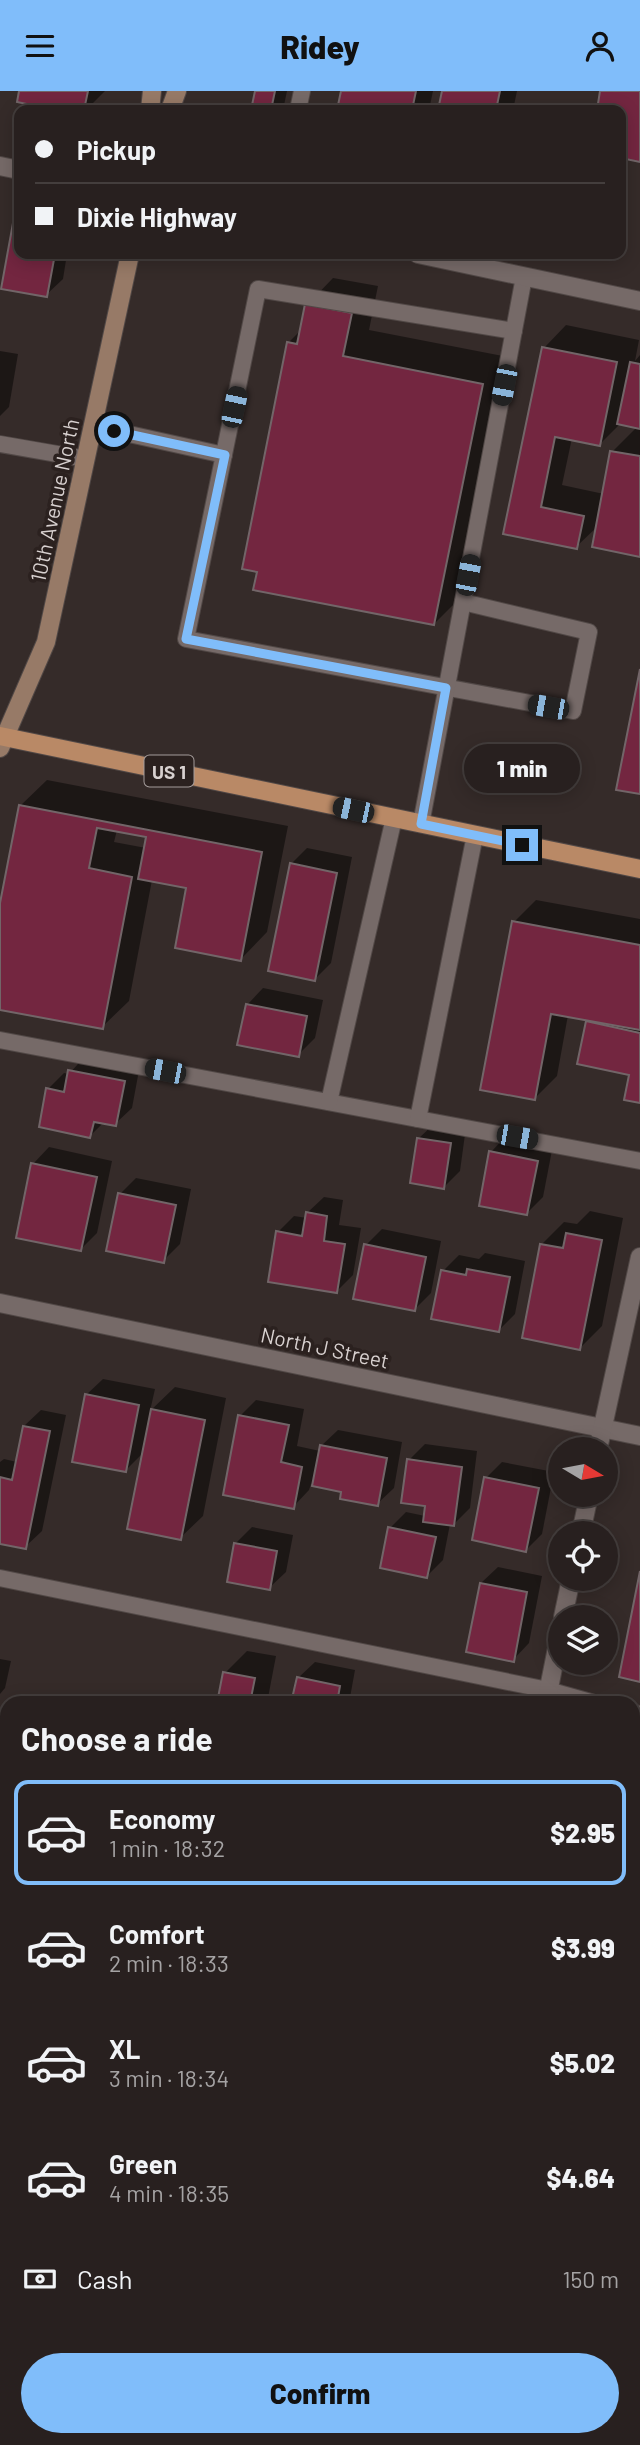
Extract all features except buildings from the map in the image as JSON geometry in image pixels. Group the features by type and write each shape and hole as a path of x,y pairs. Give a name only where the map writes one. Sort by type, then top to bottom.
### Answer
{"main road":[{"name":"10th Avenue North","path":"1,740 46,642 129,259"},
{"name":"US 1","path":"1,740 640,869"}],"street":[{"path":"441,259 640,302"},
{"path":"601,1437 640,1257"},
{"name":"North J Street","path":"0,1303 640,1436"},
{"path":"547,1696 551,1675"}],"lane":[{"path":"421,824 524,277"},
{"path":"463,602 589,632 573,711 186,639 258,289 514,331"},
{"path":"93,426 225,455"},
{"path":"0,444 86,459"},
{"path":"329,1102 394,818"},
{"path":"418,1119 475,835"},
{"path":"0,1040 640,1161"},
{"path":"0,1577 547,1696"}],"route":[{"path":"114,431 225,455 186,639 446,688 421,824 522,845"}]}
